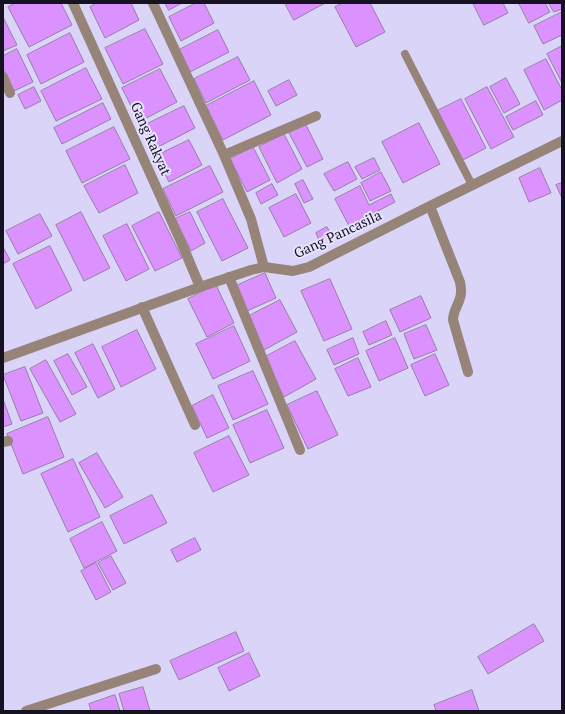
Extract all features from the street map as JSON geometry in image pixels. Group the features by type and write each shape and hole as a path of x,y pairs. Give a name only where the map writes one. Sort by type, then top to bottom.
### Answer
{"street":[{"name":"Gang Rakyat","path":"73,3 200,287"},
{"path":"153,3 224,155 251,219 264,267"},
{"path":"3,77 10,93"},
{"path":"224,155 316,116"},
{"name":"Gang Pancasila","path":"3,358 229,277 264,267 293,271 309,267 472,185 562,142"},
{"path":"430,206 460,282 460,299 453,313 453,320 468,372"},
{"path":"229,277 300,450"},
{"path":"142,307 195,424"},
{"path":"26,711 156,668"}],"lane":[{"path":"405,54 472,185"}],"building":[{"path":"16,3 61,3 72,25 29,47 8,7"},
{"path":"97,3 131,3 139,20 105,38 90,7"},
{"path":"165,3 182,3 169,10"},
{"path":"196,3 204,3 214,23 181,41 169,17"},
{"path":"285,3 325,3 294,20"},
{"path":"343,3 370,3 385,32 356,47 335,7"},
{"path":"473,3 503,3 508,13 484,25"},
{"path":"519,3 545,3 550,12 529,23"},
{"path":"549,3 562,3 562,9 554,12"},
{"path":"562,12 562,35 543,44 534,26"},
{"path":"3,17 17,45 3,51"},
{"path":"145,29 163,64 123,84 105,48"},
{"path":"218,30 229,52 190,72 179,50"},
{"path":"70,33 84,62 41,84 27,55"},
{"path":"562,46 562,83 547,54"},
{"path":"17,49 33,82 14,91 3,68 3,56"},
{"path":"238,57 250,80 206,103 194,79"},
{"path":"546,59 562,90 562,100 544,110 524,70"},
{"path":"86,68 102,99 56,121 41,91"},
{"path":"160,69 177,102 139,122 122,88"},
{"path":"506,78 520,104 504,113 490,87"},
{"path":"289,80 297,95 276,106 268,91"},
{"path":"254,81 271,115 223,140 206,106"},
{"path":"34,87 41,101 25,109 18,95"},
{"path":"487,87 514,137 491,149 465,99"},
{"path":"461,99 486,148 461,161 435,112"},
{"path":"536,101 543,115 513,130 506,117"},
{"path":"103,103 111,119 62,144 54,128"},
{"path":"184,106 195,128 156,148 145,125"},
{"path":"419,123 440,164 403,183 382,142"},
{"path":"306,125 323,159 307,167 289,133"},
{"path":"114,127 130,159 82,183 66,151"},
{"path":"284,134 302,169 277,183 259,147"},
{"path":"189,140 202,165 169,182 156,156"},
{"path":"253,147 270,180 247,192 230,159"},
{"path":"374,158 380,170 362,179 355,167"},
{"path":"348,162 357,179 334,191 324,174"},
{"path":"125,165 138,193 99,213 84,186"},
{"path":"210,166 223,192 176,216 163,189"},
{"path":"540,168 551,193 529,202 519,178"},
{"path":"381,172 391,191 370,201 361,183"},
{"path":"303,180 313,199 304,203 295,184"},
{"path":"562,183 562,198 556,185"},
{"path":"272,184 278,195 261,204 256,193"},
{"path":"360,186 369,205 391,194 395,202 349,226 335,199"},
{"path":"296,194 311,223 284,237 269,208"},
{"path":"223,199 248,248 222,261 197,212"},
{"path":"81,212 110,268 84,281 56,225"},
{"path":"159,212 182,258 155,271 132,226"},
{"path":"190,212 205,243 191,251 175,219"},
{"path":"40,214 52,236 18,254 6,231"},
{"path":"127,224 149,269 126,281 103,236"},
{"path":"327,227 331,234 319,240 316,233"},
{"path":"50,246 72,290 36,309 13,264"},
{"path":"3,247 10,260 3,264"},
{"path":"265,273 276,298 247,311 236,286"},
{"path":"330,279 352,329 324,341 301,291"},
{"path":"216,285 234,323 207,337 188,299"},
{"path":"421,296 431,318 400,332 390,310"},
{"path":"280,300 297,332 264,350 247,317"},
{"path":"386,321 392,335 369,345 363,332"},
{"path":"426,325 437,350 414,359 404,334"},
{"path":"234,326 250,361 213,379 196,344"},
{"path":"137,330 156,369 121,387 102,347"},
{"path":"353,338 359,354 334,365 327,350"},
{"path":"395,338 408,368 379,381 366,351"},
{"path":"295,341 316,379 284,397 263,358"},
{"path":"93,344 115,389 98,398 75,353"},
{"path":"68,354 87,387 72,395 54,361"},
{"path":"435,354 449,385 425,396 411,365"},
{"path":"358,358 371,387 348,396 335,369"},
{"path":"46,360 76,414 60,422 30,369"},
{"path":"25,367 43,413 21,421 3,375"},
{"path":"253,371 268,404 233,420 218,386"},
{"path":"317,391 338,435 308,449 287,405"},
{"path":"213,395 229,428 207,438 192,406"},
{"path":"3,399 12,424 3,427"},
{"path":"267,410 284,448 250,463 233,425"},
{"path":"48,417 64,457 23,474 7,434"},
{"path":"229,436 249,475 213,492 194,453"},
{"path":"97,453 123,497 105,508 79,463"},
{"path":"73,459 100,517 68,532 41,474"},
{"path":"152,495 167,523 124,544 110,516"},
{"path":"102,522 117,551 84,568 70,539"},
{"path":"195,538 201,550 177,562 171,550"},
{"path":"111,556 126,583 113,590 98,563"},
{"path":"96,563 111,592 96,600 81,571"},
{"path":"534,624 544,641 488,674 478,657"},
{"path":"236,632 244,651 179,680 170,661"},
{"path":"249,653 260,676 229,691 218,668"},
{"path":"143,687 150,711 124,711 119,694"},
{"path":"472,690 479,711 436,711 434,705"},
{"path":"115,695 120,711 91,711 89,704"}]}
